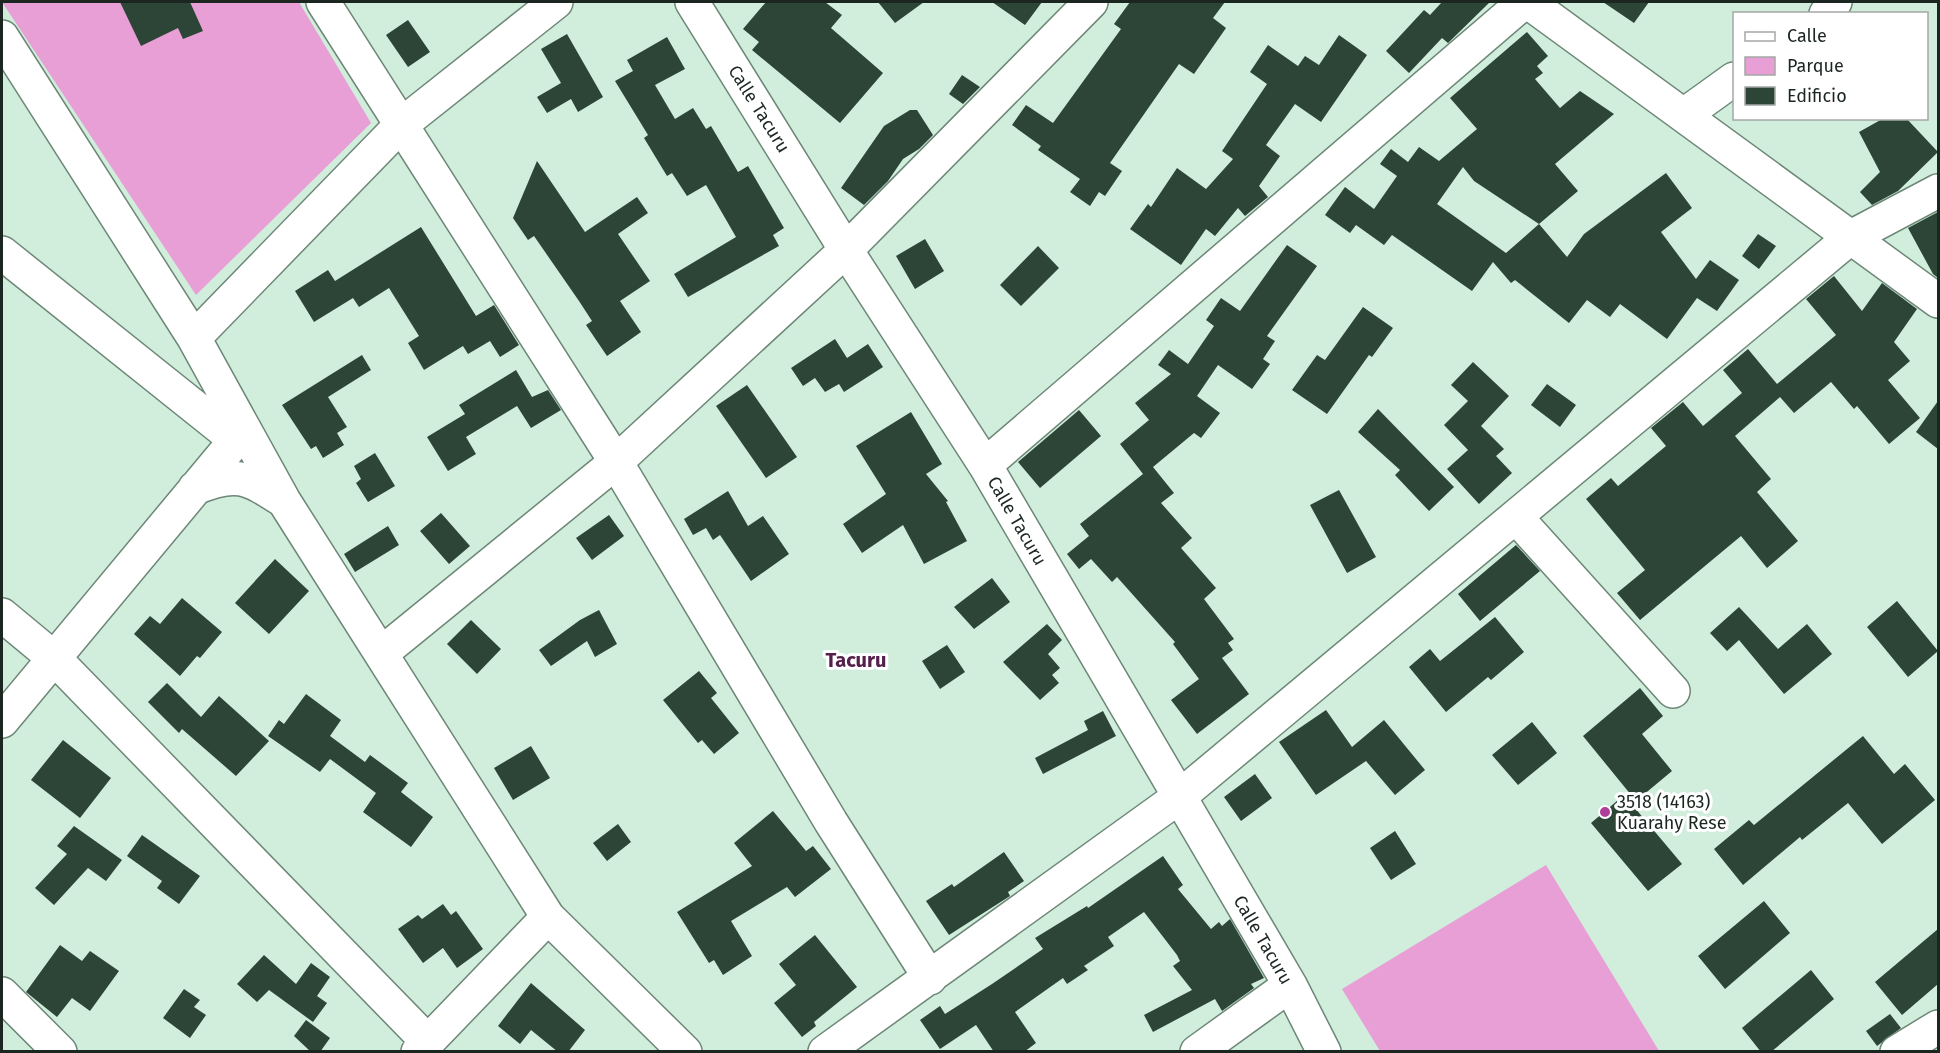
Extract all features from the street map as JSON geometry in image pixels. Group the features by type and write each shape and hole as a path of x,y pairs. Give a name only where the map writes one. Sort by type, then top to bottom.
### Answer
{"street":[{"path":"323,2 616,462 831,822 930,978"},
{"path":"194,338 401,125 556,2"},
{"name":"Calle Tacuru","path":"692,2 846,250 985,465 1290,985 1324,1052"},
{"path":"383,652 616,462 846,250 1091,2"},
{"path":"985,465 1526,2 1938,301"},
{"path":"2,38 194,338 240,435 383,652 548,917 685,1052"},
{"path":"1684,115 1733,80"},
{"path":"825,1052 1179,797 1851,237 1938,191"},
{"path":"2,253 240,435"},
{"path":"2,721 240,435"},
{"path":"195,488 221,477 240,478 257,483 284,501"},
{"path":"1516,517 1673,691"},
{"path":"2,615 55,659 422,1046 548,917"},
{"path":"1197,1052 1290,985"},
{"path":"2,994 60,1052"},
{"path":"1898,1052 1934,1038"}],"green space":[{"path":"2,2 299,2 371,123 196,295"},
{"path":"1546,865 1659,1051 1380,1051 1342,989"}],"building":[{"path":"120,2 190,2 203,31 183,39 178,28 141,46"},
{"path":"766,2 825,2 842,15 831,28 883,73 840,123 752,50 759,42 743,29"},
{"path":"878,2 924,2 895,23"},
{"path":"992,2 1042,2 1025,25"},
{"path":"1130,2 1225,2 1213,18 1226,28 1194,74 1179,64 1110,163 1122,171 1105,196 1099,192 1090,206 1070,192 1080,179 1038,150 1041,146 1012,125 1026,105 1053,123 1121,29 1114,24"},
{"path":"1442,2 1490,2 1448,43 1442,38 1409,73 1386,51 1424,10 1430,15"},
{"path":"1603,2 1649,2 1634,23"},
{"path":"408,20 430,52 408,67 386,35"},
{"path":"1527,32 1548,56 1537,66 1543,73 1535,79 1560,108 1580,91 1614,114 1555,164 1578,191 1539,224 1567,257 1584,234 1666,173 1692,208 1661,232 1696,279 1710,260 1739,280 1717,311 1697,298 1667,339 1620,304 1610,317 1587,300 1569,323 1515,280 1511,283 1493,262 1472,291 1392,235 1384,245 1356,225 1350,233 1325,215 1345,187 1374,209 1397,176 1380,164 1391,149 1408,162 1419,147 1439,161 1477,129 1450,98","holes":["1463,167 1474,181 1539,224 1506,253 1437,204"]},
{"path":"567,34 603,97 578,112 571,99 547,113 537,97 561,83 541,49"},
{"path":"1339,35 1367,55 1321,122 1295,104 1266,145 1280,156 1259,186 1268,197 1245,216 1238,208 1215,236 1206,229 1181,265 1130,229 1148,204 1151,207 1177,168 1206,189 1233,159 1222,151 1267,84 1250,72 1268,45 1298,66 1305,56 1319,65"},
{"path":"667,37 685,69 655,85 675,119 693,108 706,129 711,126 738,172 748,166 784,228 773,235 779,246 688,297 674,274 736,237 706,185 687,196 672,173 667,176 644,138 648,135 615,81 633,71 627,60"},
{"path":"962,75 980,87 963,104 949,94"},
{"path":"910,110 917,110 933,135 919,149 903,159 888,181 864,205 841,188 884,126"},
{"path":"1880,120 1908,120 1938,152 1898,191 1872,205 1860,192 1880,172 1859,132"},
{"path":"537,161 585,232 637,197 648,213 618,234 650,281 620,301 641,332 607,356 586,325 592,321 579,301 534,236 528,240 513,218"},
{"path":"1938,212 1938,278 1933,274 1908,228"},
{"path":"421,227 476,316 494,305 519,345 500,357 490,341 468,354 463,346 424,370 408,343 419,336 389,288 359,307 353,298 314,322 295,291 328,270 335,281"},
{"path":"1758,234 1776,246 1759,269 1742,256"},
{"path":"925,239 944,271 915,289 896,256"},
{"path":"1287,245 1317,266 1267,336 1275,341 1263,359 1270,364 1252,389 1218,365 1197,396 1220,413 1201,438 1194,433 1153,467 1174,493 1161,503 1192,538 1181,548 1216,588 1204,599 1234,639 1228,643 1233,650 1222,658 1249,694 1197,734 1171,700 1199,679 1173,644 1175,642 1117,577 1112,582 1091,559 1079,569 1067,554 1089,536 1080,524 1143,474 1120,444 1149,420 1135,403 1171,374 1158,365 1169,350 1188,364 1214,326 1206,320 1221,298 1240,311"},
{"path":"1038,246 1059,268 1021,306 1000,285"},
{"path":"1834,276 1862,311 1882,283 1917,309 1894,342 1910,361 1888,380 1920,418 1889,444 1857,406 1854,409 1831,382 1794,413 1780,397 1735,436 1771,479 1757,492 1798,541 1767,568 1741,536 1640,620 1617,593 1645,570 1586,499 1611,478 1618,486 1666,446 1651,428 1683,402 1703,426 1742,393 1723,370 1748,349 1777,384 1836,335 1806,299"},
{"path":"1363,307 1393,328 1372,357 1369,355 1327,414 1292,390 1317,355 1325,360"},
{"path":"835,339 847,358 868,344 883,367 844,392 839,384 825,392 815,378 803,386 791,368"},
{"path":"362,355 371,370 328,397 347,427 337,433 344,445 323,458 316,446 311,449 282,405"},
{"path":"1473,362 1509,396 1481,426 1504,449 1496,456 1512,473 1479,504 1447,469 1468,450 1444,425 1468,401 1451,385"},
{"path":"516,370 532,397 548,390 561,410 531,428 517,406 466,437 476,454 448,471 427,437 465,414 459,405"},
{"path":"1547,384 1576,405 1560,427 1531,405"},
{"path":"747,385 797,457 766,478 716,406"},
{"path":"1938,401 1938,449 1916,432"},
{"path":"1378,409 1454,487 1429,511 1395,475 1400,470 1358,432"},
{"path":"1079,410 1101,436 1040,488 1018,462"},
{"path":"911,412 942,464 926,474 948,501 946,502 967,541 924,564 903,525 862,553 843,524 886,494 856,446"},
{"path":"375,453 395,486 368,502 356,483 361,479 354,466"},
{"path":"1339,490 1376,557 1347,573 1310,505"},
{"path":"728,491 748,526 763,516 789,554 751,581 720,535 713,540 706,528 693,535 684,519"},
{"path":"441,513 470,546 449,564 420,531"},
{"path":"609,515 624,536 592,560 576,538"},
{"path":"388,526 399,545 355,572 344,554"},
{"path":"1516,545 1540,571 1480,621 1458,594"},
{"path":"275,559 309,591 269,634 235,603"},
{"path":"992,578 1010,602 974,629 954,607"},
{"path":"182,598 222,632 200,658 197,656 180,676 134,634 150,616 160,624"},
{"path":"1897,601 1938,651 1908,677 1867,627"},
{"path":"1739,607 1778,649 1807,624 1832,654 1784,694 1739,640 1727,651 1710,633"},
{"path":"599,610 617,644 595,657 587,641 551,666 539,650 580,620"},
{"path":"1495,617 1524,652 1491,680 1488,677 1446,712 1409,667 1430,649 1440,661"},
{"path":"471,620 501,649 477,674 447,644"},
{"path":"1047,624 1062,640 1048,654 1060,668 1052,675 1059,683 1040,700 1003,662"},
{"path":"947,645 965,672 940,689 922,661"},
{"path":"699,671 717,693 711,698 739,733 714,754 702,740 698,743 663,700"},
{"path":"167,683 201,717 219,696 269,741 236,776 182,729 179,733 148,702"},
{"path":"1640,688 1663,716 1642,734 1672,771 1636,801 1583,736"},
{"path":"306,694 341,720 330,736 365,762 370,755 408,783 401,792 433,817 411,847 363,812 376,793 330,759 320,772 268,736 279,720 284,724"},
{"path":"1326,710 1352,747 1384,720 1425,770 1395,795 1366,761 1316,795 1279,742"},
{"path":"1103,711 1116,736 1043,774 1035,758 1088,730 1084,721"},
{"path":"1532,722 1557,753 1518,785 1492,755"},
{"path":"1863,736 1894,774 1905,764 1935,800 1882,844 1848,803 1802,840 1800,837 1743,885 1714,849 1749,820 1754,825"},
{"path":"63,740 111,778 80,818 31,780"},
{"path":"531,746 550,778 513,800 494,768"},
{"path":"1255,774 1272,798 1241,821 1224,797"},
{"path":"1624,795 1682,864 1648,891 1591,823"},
{"path":"773,811 806,851 813,846 831,869 795,897 787,887 731,921 752,956 723,975 714,960 709,963 677,912 752,866 734,843"},
{"path":"618,824 631,842 607,861 593,843"},
{"path":"74,826 122,860 106,881 88,868 54,905 35,888 67,854 57,846"},
{"path":"1395,831 1416,864 1391,880 1370,848"},
{"path":"142,835 200,876 179,904 157,888 162,881 127,856"},
{"path":"1004,852 1024,881 1008,892 1010,896 949,935 926,901 952,884 954,887"},
{"path":"1163,856 1183,885 1178,889 1211,929 1219,922 1222,926 1230,919 1264,978 1251,984 1254,988 1222,1011 1215,999 1153,1032 1144,1015 1192,990 1173,966 1180,961 1177,955 1144,912 1108,937 1114,946 1084,966 1088,970 1067,984 1063,978 1015,1012 1036,1043 1024,1052 994,1052 976,1025 940,1049 920,1020 940,1006 945,1014 992,984 1043,949 1035,938 1087,906 1088,908"},
{"path":"1764,901 1790,933 1725,989 1698,956"},
{"path":"443,904 451,915 456,911 483,949 457,968 443,948 423,963 398,929 418,915 422,919"},
{"path":"1938,929 1938,984 1902,1015 1875,982"},
{"path":"815,935 857,987 814,1022 816,1026 802,1037 774,1003 796,985 779,964"},
{"path":"60,945 82,961 90,951 119,971 90,1011 72,998 57,1017 26,992"},
{"path":"264,955 296,984 311,963 330,977 317,996 327,1003 313,1022 269,990 257,1002 237,984"},
{"path":"1811,970 1834,999 1771,1052 1761,1052 1742,1028"},
{"path":"531,983 585,1030 568,1052 558,1052 531,1030 520,1044 498,1026"},
{"path":"184,989 200,1000 194,1007 206,1015 190,1038 163,1018"},
{"path":"1890,1014 1901,1028 1877,1046 1866,1031"},
{"path":"306,1020 330,1038 320,1052 311,1052 294,1036"}],"place":[{"name":"3518 (14163) Kuarahy Rese","path":"1605,812"}],"district":[{"name":"Tacuru","path":"856,660"}]}
